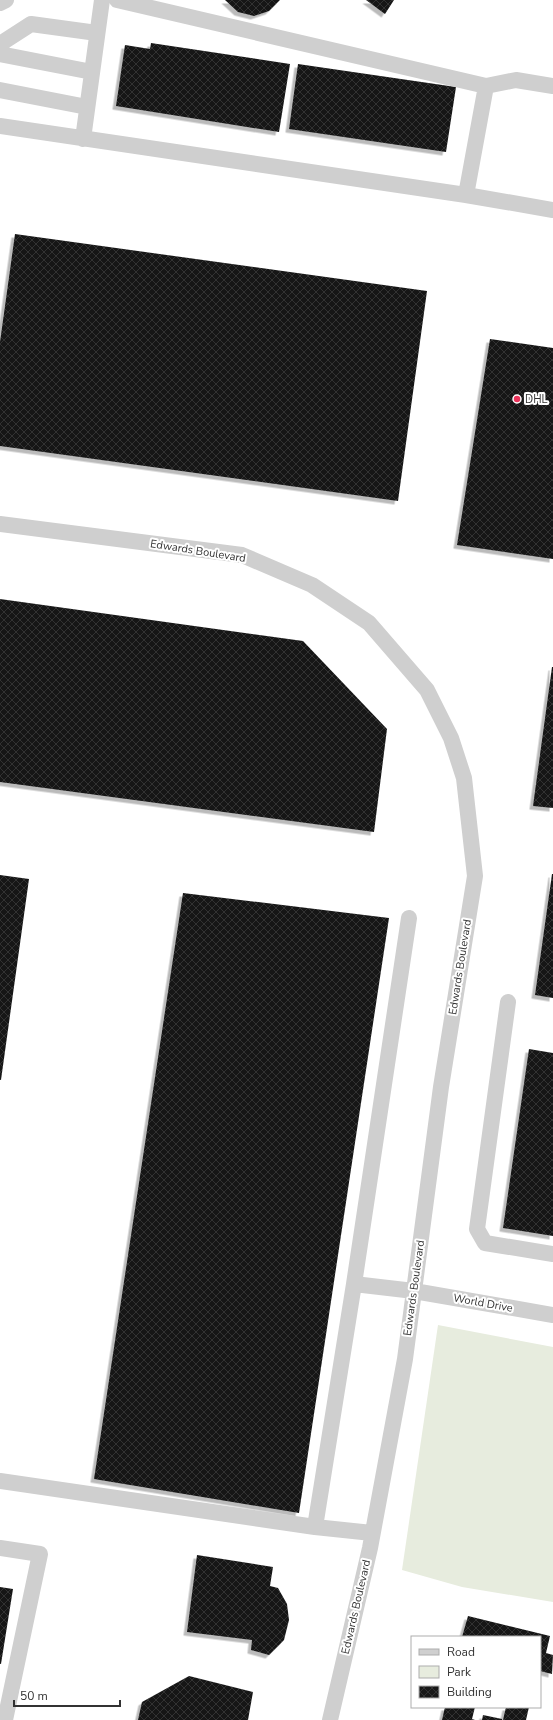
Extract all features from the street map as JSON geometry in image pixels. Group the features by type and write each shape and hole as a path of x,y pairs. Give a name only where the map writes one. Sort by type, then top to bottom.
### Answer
{"street":[{"path":"0,3 6,0"},
{"path":"83,139 102,0"},
{"path":"117,0 486,86 516,80 553,86"},
{"path":"0,44 31,24 97,32"},
{"path":"0,54 92,72"},
{"path":"466,195 486,86"},
{"path":"0,90 87,107"},
{"path":"0,126 466,195 553,210"},
{"name":"Edwards Boulevard","path":"0,524 242,555 312,585 369,623 427,690 451,738 464,778 475,876 441,1087 405,1358 372,1533 330,1720"},
{"path":"315,1527 354,1284 409,918"},
{"path":"508,1002 477,1229 485,1243 553,1254"},
{"name":"World Drive","path":"354,1284 414,1291 553,1315"},
{"path":"0,1480 315,1527 372,1533"},
{"path":"0,1548 40,1554 5,1720"}],"green space":[{"path":"438,1325 553,1347 553,1602 462,1587 402,1570"}],"building":[{"path":"225,0 280,0 269,11 254,16 238,12"},
{"path":"366,0 394,0 385,14"},
{"path":"151,43 290,64 279,132 116,106 125,45 150,49"},
{"path":"298,64 456,87 446,152 289,129"},
{"path":"15,234 427,291 398,501 0,446 0,342"},
{"name":"DHL","path":"490,339 553,348 553,559 457,545"},
{"path":"0,599 303,641 387,729 374,832 0,782"},
{"path":"553,667 553,808 533,806"},
{"path":"553,874 553,998 535,995"},
{"path":"0,875 29,879 1,1080 0,1080"},
{"path":"183,893 389,918 299,1513 94,1479"},
{"path":"529,1049 553,1053 553,1236 503,1228"},
{"path":"197,1555 273,1567 270,1586 278,1588 287,1604 289,1620 284,1640 269,1655 251,1650 252,1640 187,1632"},
{"path":"0,1587 13,1589 1,1664 0,1664"},
{"path":"468,1616 550,1636 546,1653 553,1655 552,1674 541,1671 541,1636 462,1636"},
{"path":"189,1676 253,1692 248,1720 138,1720 142,1702"},
{"path":"445,1708 475,1708 472,1719 475,1720 442,1720"},
{"path":"506,1708 529,1708 526,1720 503,1720"},
{"path":"483,1715 502,1719 502,1720 482,1720"}],"place":[{"name":"DHL","path":"517,399"}]}
